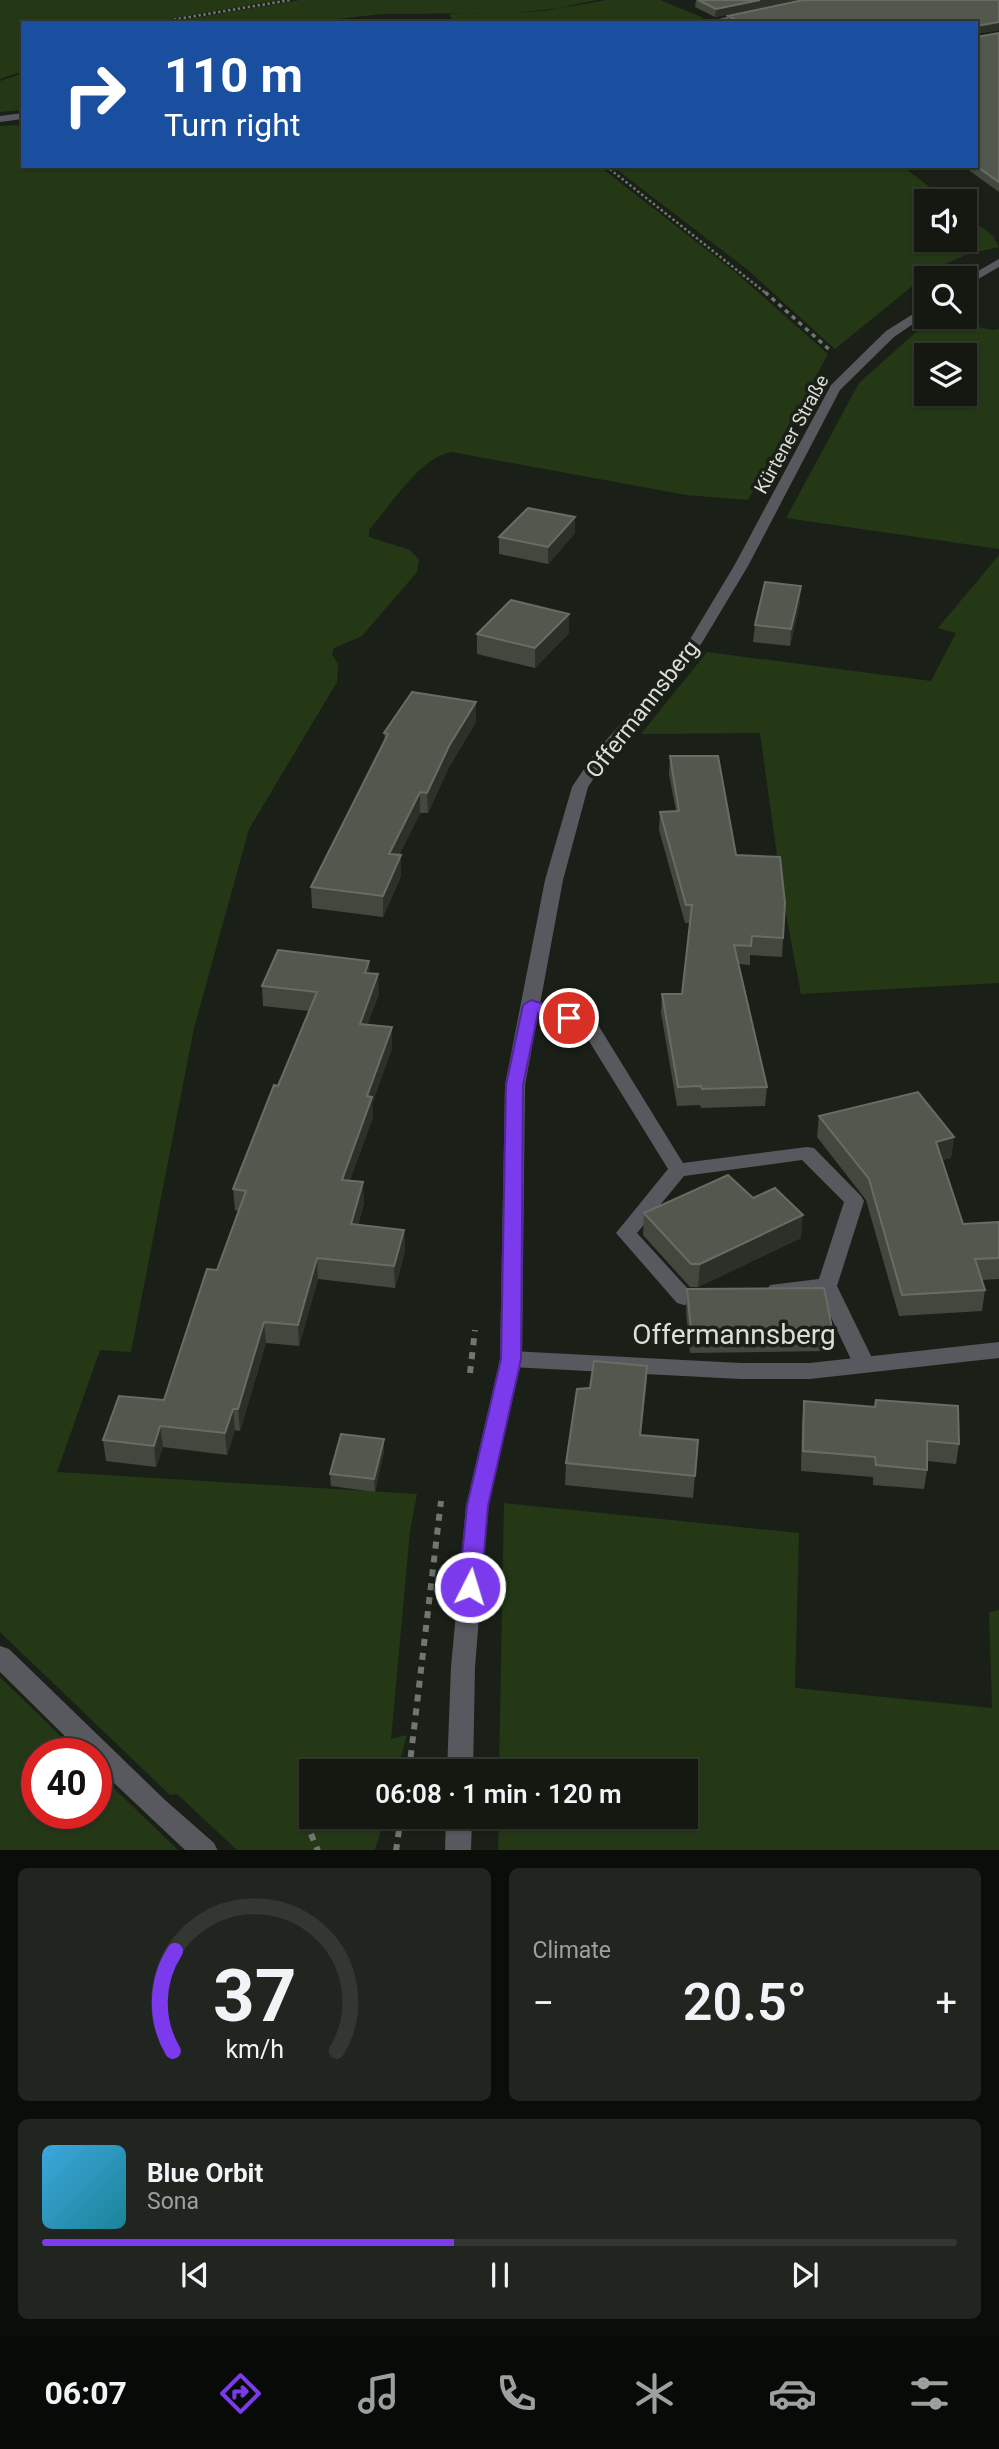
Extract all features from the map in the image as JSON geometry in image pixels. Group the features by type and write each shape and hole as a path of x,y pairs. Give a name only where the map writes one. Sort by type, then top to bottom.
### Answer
{"street":[{"path":"716,21 760,12"},
{"path":"0,119 21,116"},
{"path":"977,276 999,262"},
{"name":"Kürtener Straße","path":"741,566 835,388 850,369 914,318"},
{"name":"Offermannsberg","path":"460,1759 463,1667 477,1506 511,1359 514,1085 554,880 580,787 600,757 676,670 741,566"},
{"path":"531,1005 588,1024 678,1170"},
{"path":"736,1294 684,1298 626,1233 678,1170 807,1153 854,1201 827,1286 864,1364"},
{"path":"762,1291 827,1286"},
{"name":"Offermannsberg","path":"511,1359 740,1371 810,1371 999,1350"},
{"path":"0,1656 156,1808 205,1850"},
{"path":"458,1850 459,1829"}],"path":[{"path":"166,21 290,0"},
{"path":"609,168 741,271 850,369"},
{"path":"396,1850 399,1829"},
{"path":"311,1834 318,1850"}],"green space":[{"path":"0,0 279,0 158,21 21,21 21,72 0,79"},
{"path":"300,0 597,0 544,11 382,14 318,21 175,21"},
{"path":"606,0 660,0 704,18 689,21 453,21 449,13 566,7"},
{"path":"21,74 21,110 0,112 0,81"},
{"path":"21,125 21,168 602,168 735,272 828,354 748,500 686,495 452,452 429,462 418,472 369,530 369,537 410,550 419,560 417,572 362,636 334,648 332,654 338,664 337,682 249,829 194,1028 131,1352 100,1350 57,1472 417,1494 410,1531 391,1739 407,1735 400,1759 299,1759 299,1829 381,1829 375,1850 237,1850 177,1794 170,1795 0,1632 0,126"},
{"path":"615,168 905,168 932,189 914,189 914,252 977,252 941,266 914,266 914,285 835,349 748,270"},
{"path":"977,224 993,236 999,247 977,252"},
{"path":"977,327 999,329 999,549 786,518 859,383 920,329 977,329"},
{"path":"999,555 999,983 801,994 783,898 760,733 641,734 707,652 931,681 956,633 938,628"},
{"path":"504,1503 799,1533 795,1688 992,1708 989,1612 999,1610 999,1850 498,1850 499,1829 698,1829 698,1759 499,1759"},
{"path":"0,1677 63,1738 21,1738 21,1829 112,1829 112,1786 178,1850 0,1850"}],"building":[{"path":"698,0 760,0 716,9"},
{"path":"803,0 999,0 999,22 978,26 978,21 737,21 728,16"},
{"path":"999,33 999,182 978,167 978,37"},
{"path":"528,508 575,517 548,547 499,537"},
{"path":"765,582 801,586 791,629 755,625"},
{"path":"511,600 569,614 535,648 477,634"},
{"path":"412,692 476,702 449,746 427,793 420,792 389,854 401,855 383,896 311,887 388,734 384,733"},
{"path":"670,756 718,756 736,855 780,857 785,903 783,938 752,936 751,946 734,945 767,1087 678,1087 662,994 682,994 692,905 686,905 660,812 679,811"},
{"path":"278,950 369,961 365,973 378,974 360,1024 392,1027 367,1096 372,1097 342,1180 363,1182 351,1224 404,1230 394,1266 317,1258 298,1325 264,1322 238,1409 233,1409 225,1433 160,1426 154,1446 103,1440 119,1396 164,1400 207,1269 217,1270 246,1191 233,1189 274,1085 278,1086 317,992 262,986"},
{"path":"918,1092 954,1137 936,1142 963,1224 999,1222 999,1258 975,1259 985,1290 902,1295 869,1179 819,1116"},
{"path":"728,1175 753,1198 775,1188 803,1215 700,1264 691,1264 644,1213"},
{"path":"824,1288 832,1328 691,1330 687,1289"},
{"path":"594,1361 647,1366 640,1435 698,1440 695,1476 566,1463 577,1389 590,1388"},
{"path":"876,1400 958,1406 959,1444 927,1441 927,1470 876,1465 875,1457 803,1451 804,1401 875,1407"},
{"path":"341,1434 384,1439 374,1479 330,1474"}],"route":[{"path":"470,1587 477,1506 511,1359 514,1085 531,1005 569,1018"}]}
